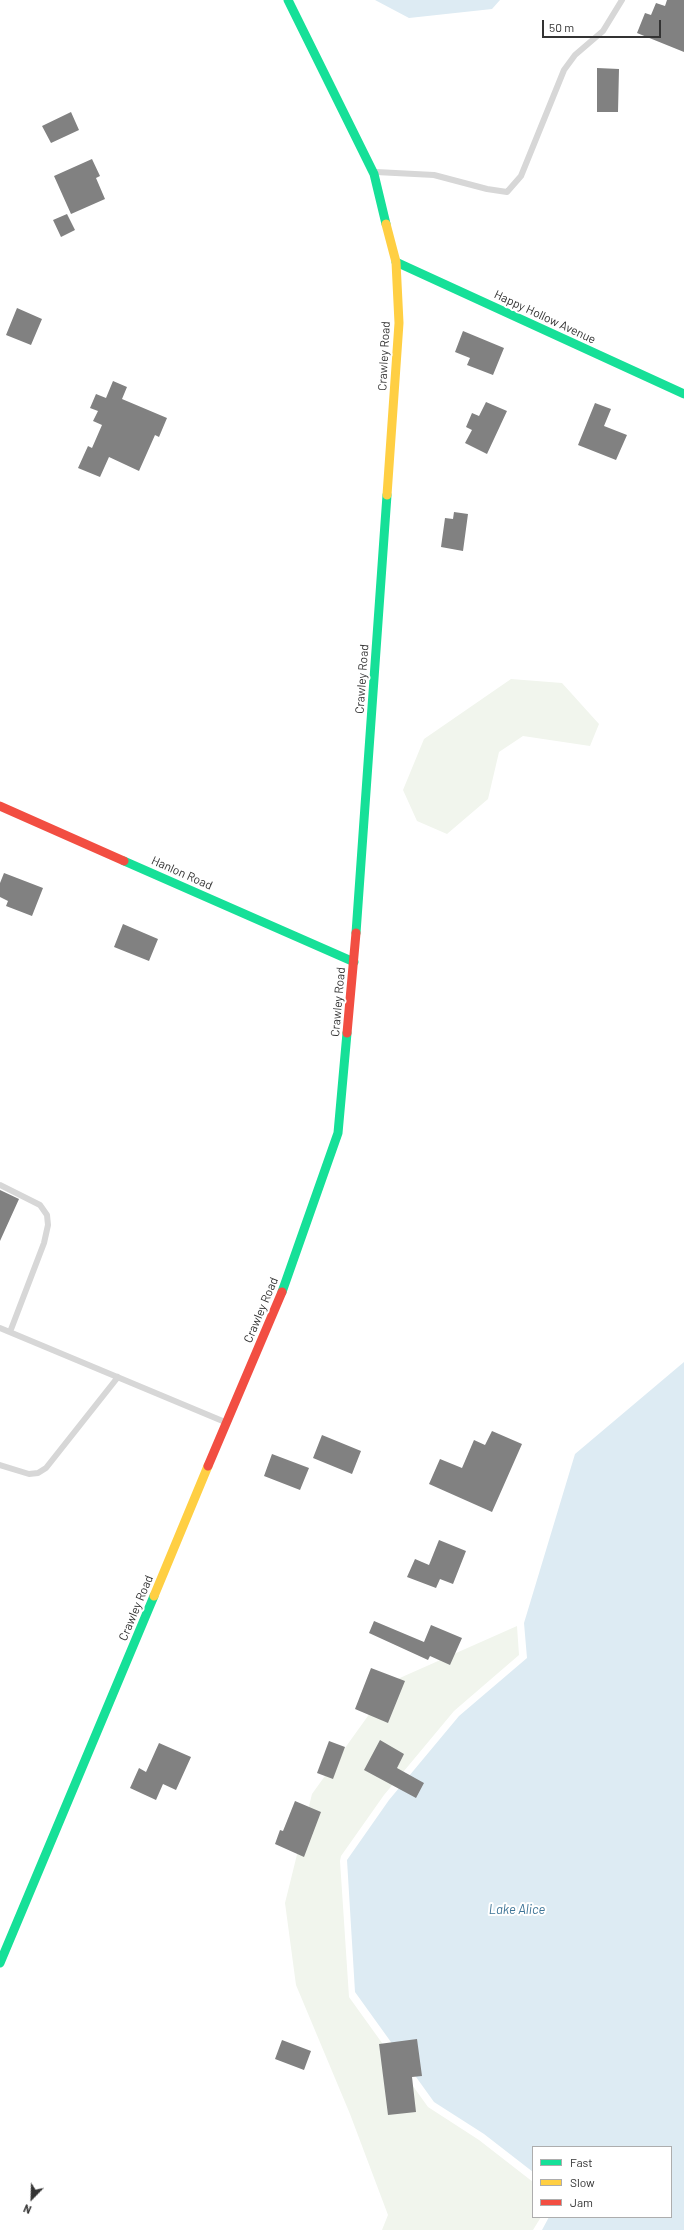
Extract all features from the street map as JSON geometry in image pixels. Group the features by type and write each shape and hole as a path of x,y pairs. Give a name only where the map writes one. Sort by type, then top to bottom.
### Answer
{"street":[{"name":"Crawley Road","path":"0,1963 292,1267 338,1133 354,962 399,323 396,262 372,172 288,0"},
{"name":"Happy Hollow Avenue","path":"396,262 684,394"},
{"name":"Hanlon Road","path":"0,806 354,962"}],"lane":[{"path":"372,172 434,175 487,189 508,192 521,176 564,70 575,55 603,31 622,0"},
{"path":"0,1185 40,1205 47,1215 48,1225 44,1243 10,1332"},
{"path":"0,1328 227,1422"},
{"path":"0,1465 29,1474 38,1473 46,1468 118,1377"}],"shaded area":[{"path":"511,679 562,683 599,724 590,746 523,736 499,752 488,799 447,834 417,821 403,790 424,739"},
{"path":"517,1626 519,1655 454,1711 384,1795 341,1856 340,1861 349,1997 428,2107 479,2140 532,2181 532,2218 540,2218 533,2230 382,2230 388,2215 350,2114 296,1985 285,1903 312,1794 393,1681"}],"water":[{"path":"375,0 500,0 492,9 409,18"},
{"name":"Lake Alice","path":"684,1362 684,2230 542,2230 548,2218 672,2218 672,2146 532,2146 532,2171 484,2134 434,2102 355,1992 347,1860 389,1800 459,1716 527,1658 524,1623 575,1454"}],"building":[{"path":"667,0 684,0 684,52 637,33 645,13 651,15 656,3 665,6"},
{"path":"597,68 619,69 618,112 597,112"},
{"path":"71,112 79,130 51,143 42,126"},
{"path":"92,159 100,176 96,178 105,199 71,214 54,176"},
{"path":"67,214 75,230 61,237 53,220"},
{"path":"17,308 42,319 31,345 6,335"},
{"path":"463,331 504,348 493,375 467,365 470,358 455,352"},
{"path":"113,381 127,387 122,399 167,418 159,437 155,435 139,471 109,457 100,477 78,468 88,446 92,448 102,425 93,421 98,411 90,408 96,394 106,398"},
{"path":"486,402 507,411 487,454 465,443 472,430 466,427 472,413 479,416"},
{"path":"595,403 611,409 604,426 627,435 616,460 578,445"},
{"path":"454,512 468,514 463,551 441,547 445,518 453,519"},
{"path":"4,873 43,888 32,916 6,906 8,901 0,897 0,883"},
{"path":"123,924 158,939 149,961 114,947"},
{"path":"0,1190 19,1199 0,1241"},
{"path":"492,1431 522,1444 492,1512 429,1484 440,1459 462,1468 474,1440 485,1445"},
{"path":"322,1435 361,1451 352,1474 313,1458"},
{"path":"272,1454 309,1468 300,1490 264,1476"},
{"path":"439,1540 466,1551 453,1584 440,1579 436,1588 407,1577 415,1559 429,1565"},
{"path":"374,1621 424,1642 431,1625 462,1638 450,1665 430,1656 428,1660 369,1633"},
{"path":"371,1668 405,1681 388,1723 355,1709"},
{"path":"380,1740 404,1754 397,1768 424,1783 416,1798 364,1770"},
{"path":"329,1741 345,1747 333,1779 317,1773"},
{"path":"159,1743 191,1757 176,1790 163,1784 156,1800 130,1788 139,1768 146,1772"},
{"path":"295,1801 321,1812 304,1857 275,1844 280,1830 283,1831"},
{"path":"417,2039 422,2076 412,2077 416,2112 388,2115 379,2044"},
{"path":"282,2040 311,2051 304,2070 275,2059"}],"traffic: fast":[{"path":"288,0 374,174 386,224"},
{"path":"396,262 684,394"},
{"path":"356,933 387,495"},
{"path":"124,861 354,962"},
{"path":"282,1292 338,1133 347,1033"},
{"path":"0,1963 154,1596"}],"traffic: slow":[{"path":"386,224 396,262 399,323 387,495"},
{"path":"154,1596 208,1466"}],"traffic: jam":[{"path":"0,806 124,861"},
{"path":"347,1033 356,933"},
{"path":"208,1466 282,1292"}]}
